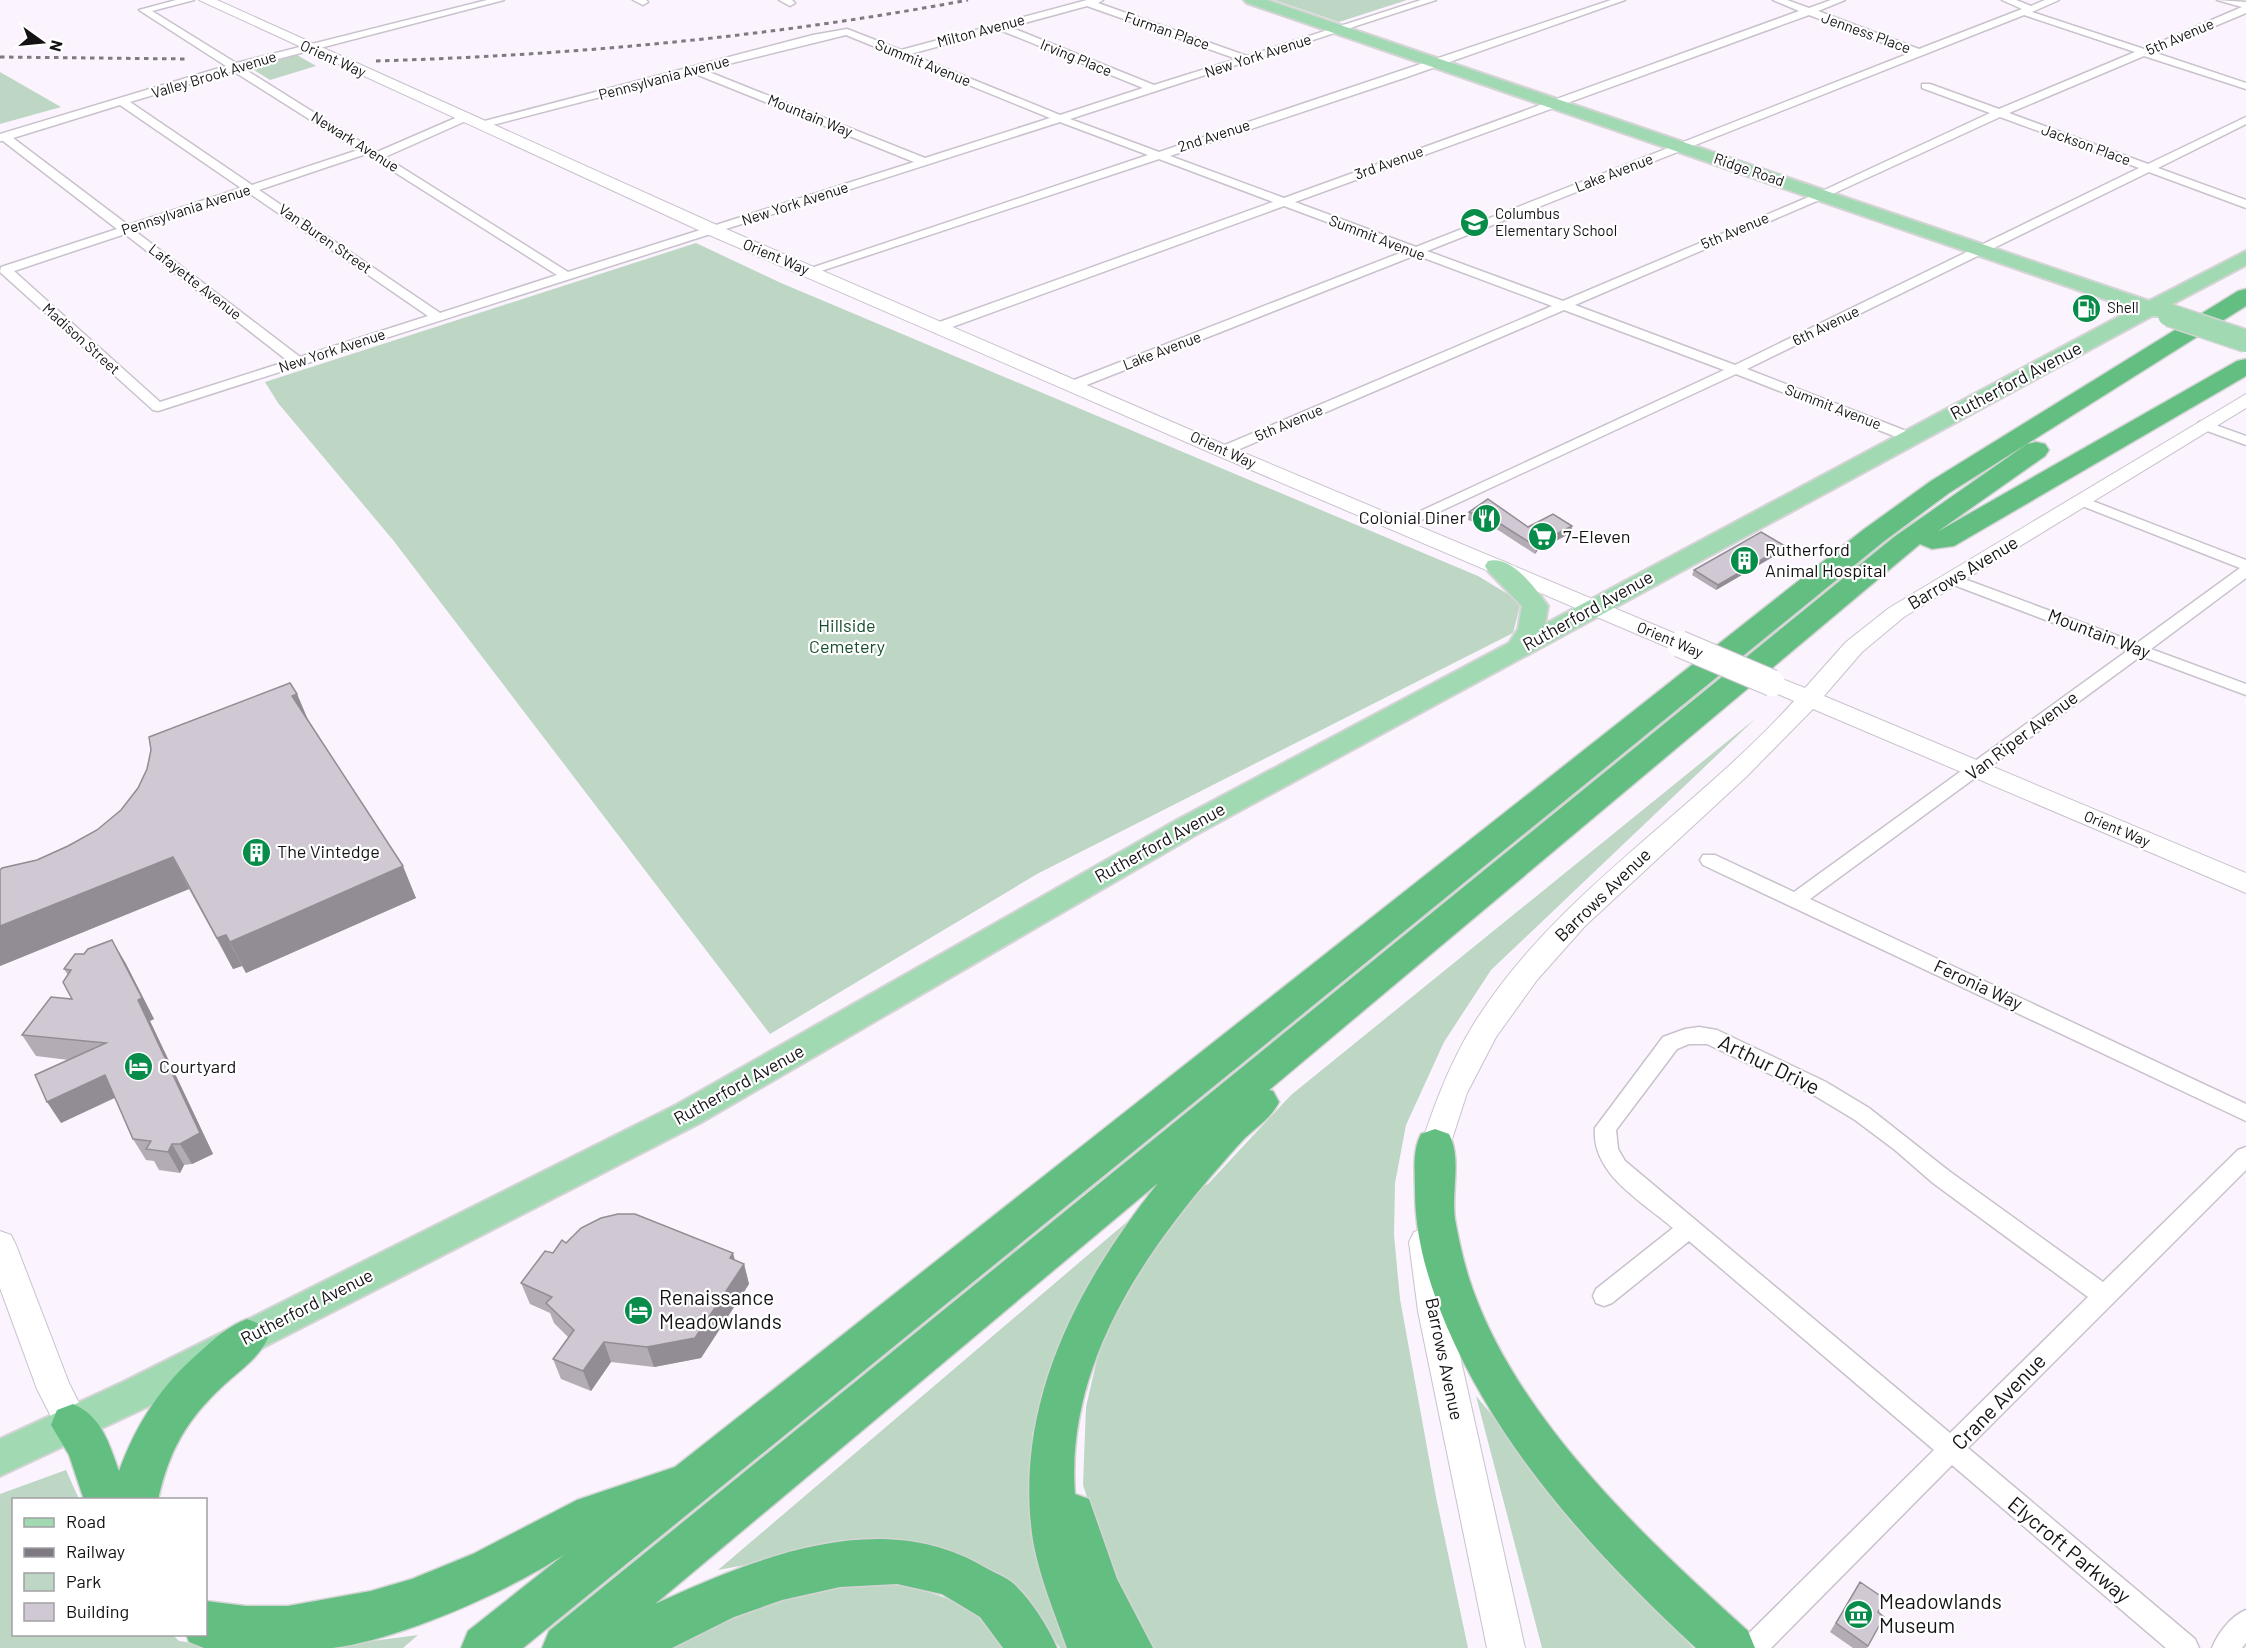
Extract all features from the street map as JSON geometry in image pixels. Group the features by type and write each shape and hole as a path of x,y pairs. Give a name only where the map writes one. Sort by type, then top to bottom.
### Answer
{"highway":[{"path":"485,1648 1864,543 1940,487 2246,296"},
{"path":"566,1648 1904,543 2048,442 2246,320"},
{"path":"1904,543 1944,540 2246,366"},
{"path":"1091,1648 1054,1528 1051,1480 1054,1429 1058,1406 1072,1360 1088,1323 1123,1261 1163,1206 1206,1154 1259,1104 1271,1066"},
{"path":"1434,1145 1431,1188 1438,1238 1463,1316 1492,1377 1544,1452 1589,1506 1660,1582 1731,1648"},
{"path":"1088,1323 1075,1363 1067,1408 1065,1431 1067,1478 1074,1523 1088,1566 1108,1614 1129,1648"},
{"path":"136,1498 147,1454 170,1411 194,1384 247,1338"},
{"path":"73,1425 87,1444 106,1498"},
{"path":"207,1625 248,1636 271,1638 295,1637 345,1628 404,1608 481,1575 580,1520 696,1480"},
{"path":"625,1648 684,1616 753,1585 815,1566 873,1561 927,1566 975,1586 1011,1616 1034,1648"}],"main road":[{"name":"Ridge Road","path":"1252,0 2246,341"},
{"name":"Rutherford Avenue","path":"0,1458 73,1425 247,1338 696,1109 844,1026 1114,868 1909,437 2105,333 2159,312 2246,257"},
{"path":"2081,284 2104,309 2105,333"},
{"path":"1497,566 1528,596 1535,606 1531,629 1517,650"}],"street":[{"name":"Newark Avenue","path":"189,0 144,10 565,275"},
{"name":"Orient Way","path":"206,0 713,230 1223,451 2246,884"},
{"name":"Valley Brook Avenue","path":"2,137 307,47 499,0"},
{"name":"New York Avenue","path":"158,407 1431,0"},
{"name":"2nd Avenue","path":"808,271 1437,63 1620,0"},
{"name":"Jenness Place","path":"1778,0 1920,53"},
{"name":"3rd Avenue","path":"939,327 1840,0"},
{"path":"2007,0 2027,10 2143,52 2246,86"},
{"name":"Lake Avenue","path":"1074,385 2054,0"},
{"path":"2222,0 2246,7"},
{"name":"Milton Avenue","path":"899,54 1093,1"},
{"name":"Furman Place","path":"1093,1 1247,59"},
{"name":"5th Avenue","path":"1223,451 1822,195 2000,113 2246,7"},
{"name":"Irving Place","path":"999,26 1154,89"},
{"name":"Summit Avenue","path":"847,32 1062,118 1282,202 1737,370 1909,437"},
{"name":"Pennsylvania Avenue","path":"5,270 252,188 473,122 695,70 813,38 847,32"},
{"name":"Mountain Way","path":"695,70 925,162"},
{"name":"Jackson Place","path":"1926,86 2246,204"},
{"name":"Van Buren Street","path":"123,102 438,317"},
{"name":"6th Avenue","path":"1402,525 1737,370 1983,250 2146,167 2246,120"},
{"name":"Lafayette Avenue","path":"2,137 298,362"},
{"name":"Madison Street","path":"5,270 158,407"},
{"name":"Barrows Avenue","path":"1506,1648 1431,1292 1425,1208 1434,1145 1447,1106 1471,1054 1502,1003 1525,974 1585,910 1789,720 1851,647 1880,624 1951,579 2246,400"},
{"path":"2204,425 2246,441"},
{"path":"2082,501 2246,565"},
{"name":"Van Riper Avenue","path":"1797,899 2246,572"},
{"name":"Mountain Way","path":"1951,579 2246,690"},
{"name":"Feronia Way","path":"1709,860 1797,899 2246,1113"},
{"name":"Arthur Drive","path":"1952,1451 1617,1167 1608,1153 1605,1140 1608,1124 1670,1043 1681,1037 1695,1035 1725,1041 1819,1088 1862,1114 1941,1177 2103,1295"},
{"name":"Crane Avenue","path":"1752,1648 1952,1451 2103,1295 2246,1156"},
{"path":"1604,1296 1688,1229"},
{"path":"0,1245 54,1389 73,1425"},
{"name":"Elycroft Parkway","path":"1952,1451 2186,1648"},
{"path":"2225,1648 2246,1623"}],"green space":[{"path":"1274,0 1407,0 1339,22"},
{"path":"297,55 316,66 270,80 251,68"},
{"path":"0,72 61,107 0,124"},
{"name":"Hillside Cemetery","path":"696,243 781,283 1478,576 1521,602 1513,633 1037,874 770,1034 393,540 278,403 265,382"},
{"path":"1755,719 1491,970 1444,1042 1406,1125 1395,1183 1394,1235 1400,1299 1436,1497 1468,1648 1154,1648 1114,1578 1083,1485 1086,1407 1109,1307 1183,1195 1208,1184 1291,1095"},
{"path":"1135,1215 1083,1293 1032,1435 1046,1555 1077,1648 1060,1648 1030,1604 880,1540 718,1570"},
{"path":"1476,1396 1616,1562 1693,1648 1542,1648"},
{"path":"66,1470 79,1498 12,1498 12,1636 174,1636 179,1641 228,1648 0,1648 0,1494"},
{"path":"885,1579 938,1595 971,1610 999,1632 1010,1648 661,1648 800,1586"},
{"path":"418,1635 403,1648 319,1648"}],"building":[{"path":"1488,499 1528,527 1553,514 1572,526 1540,542 1537,547 1499,523 1469,512"},
{"name":"Rutherford Animal Hospital","path":"1761,532 1785,546 1718,585 1694,570"},
{"name":"The Vintedge","path":"290,683 297,694 292,696 403,866 230,942 226,935 217,938 173,857 0,926 0,870 37,860 68,846 97,830 121,810 138,788 147,769 151,750 149,737"},
{"name":"Courtyard","path":"112,940 142,998 138,1000 200,1133 180,1144 172,1144 168,1152 146,1149 151,1141 133,1139 105,1075 47,1102 35,1075 106,1043 22,1035 51,997 72,999 63,982 71,970 64,969 75,954 84,954 88,949"},
{"name":"Renaissance Meadowlands","path":"618,1214 635,1214 733,1253 730,1258 744,1264 695,1338 647,1347 604,1342 583,1371 553,1359 574,1330 546,1303 552,1297 521,1283 545,1251 553,1253 562,1240 566,1243 581,1228 601,1218"},
{"name":"Meadowlands Museum","path":"1860,1582 1885,1599 1878,1612 1884,1617 1868,1646 1836,1623"}],"railway":[{"path":"376,61 525,54 673,42 821,24 968,0"},
{"path":"0,57 188,59"}],"place":[{"name":"Columbus Elementary School","path":"1474,223"},
{"name":"Shell","path":"2086,308"},
{"name":"Colonial Diner","path":"1487,518"},
{"name":"7-Eleven","path":"1542,537"},
{"name":"Rutherford Animal Hospital","path":"1744,560"},
{"name":"The Vintedge","path":"256,852"},
{"name":"Courtyard","path":"138,1067"},
{"name":"Renaissance Meadowlands","path":"638,1310"},
{"name":"Meadowlands Museum","path":"1858,1614"}]}
